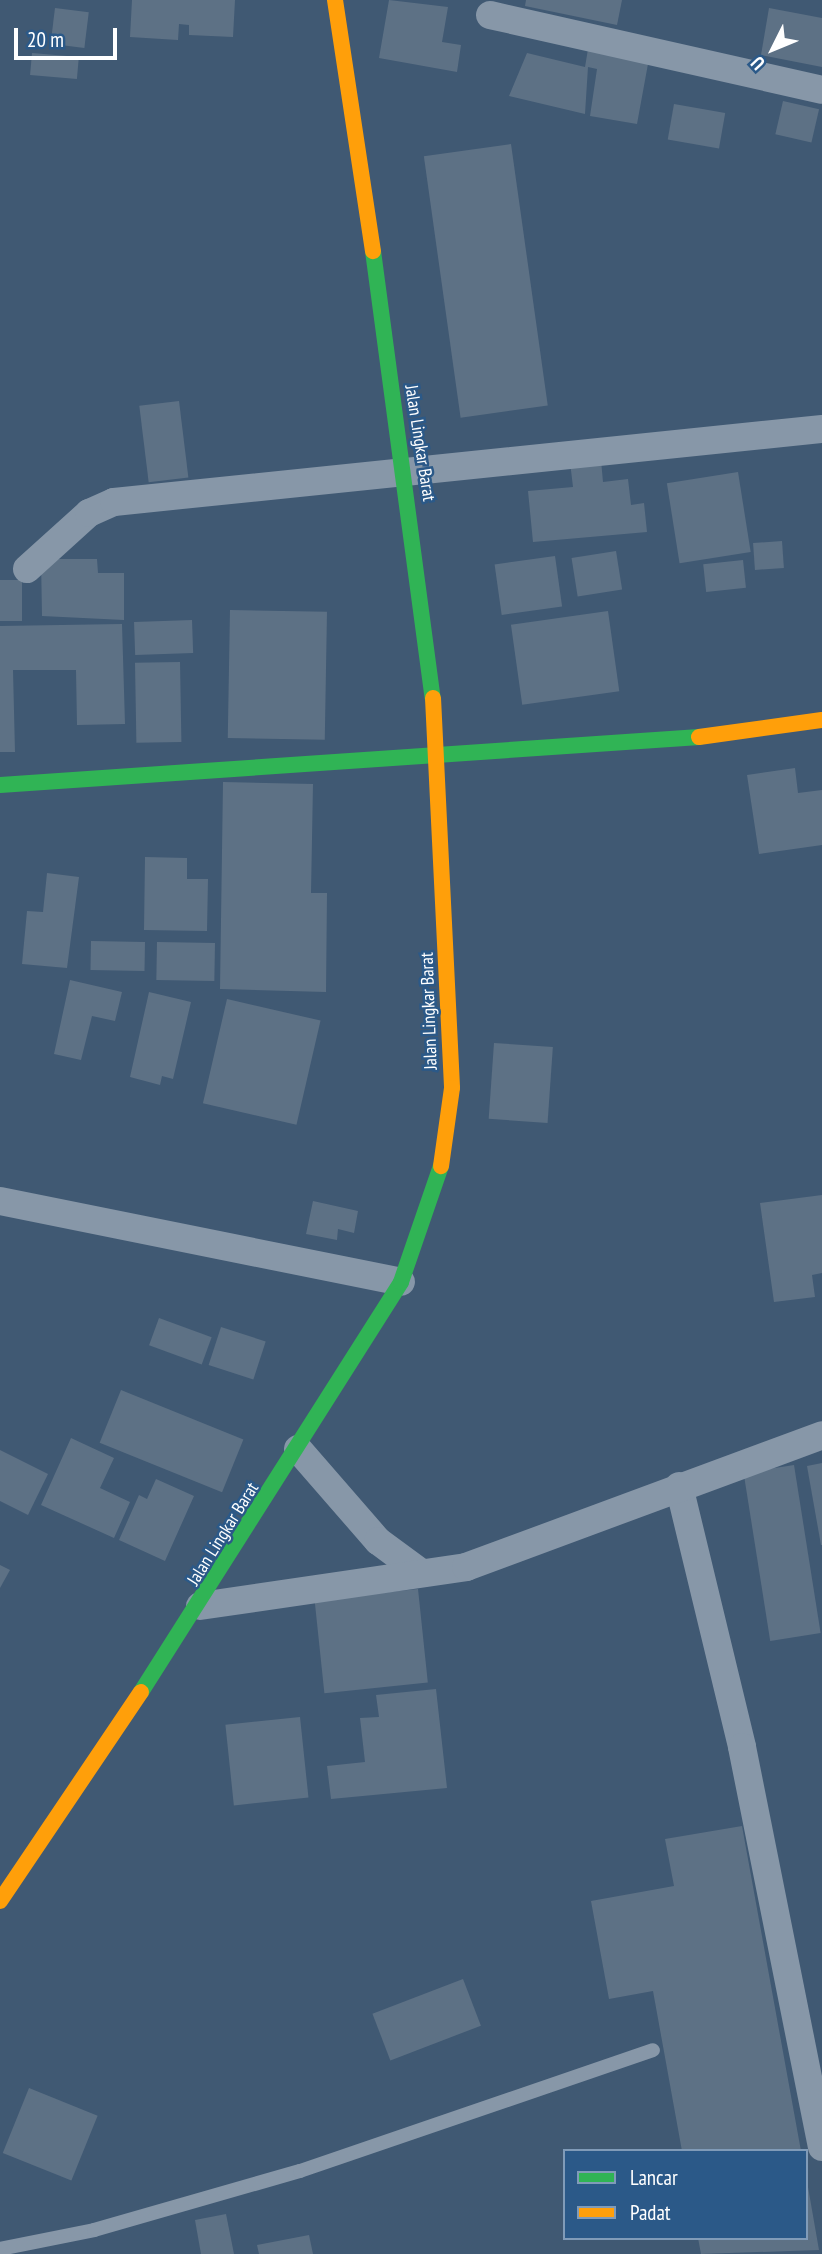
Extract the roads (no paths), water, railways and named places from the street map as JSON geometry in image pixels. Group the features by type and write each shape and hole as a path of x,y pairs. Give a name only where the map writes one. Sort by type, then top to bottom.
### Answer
{"main road":[{"name":"Jalan Lingkar Barat","path":"0,1901 200,1606 401,1282 436,1194 452,1088 438,753 406,468 335,0"},
{"path":"0,785 438,753 647,744 822,720"}],"street":[{"path":"490,15 822,90"},
{"path":"27,569 106,503 406,468 822,429"},
{"path":"0,1200 401,1282"},
{"path":"200,1606 466,1567 822,1435"},
{"path":"298,1449 378,1541 421,1572"},
{"path":"680,1486 745,1761 820,2128"}],"lane":[{"path":"0,2249 94,2230 300,2171 653,2050"}]}
